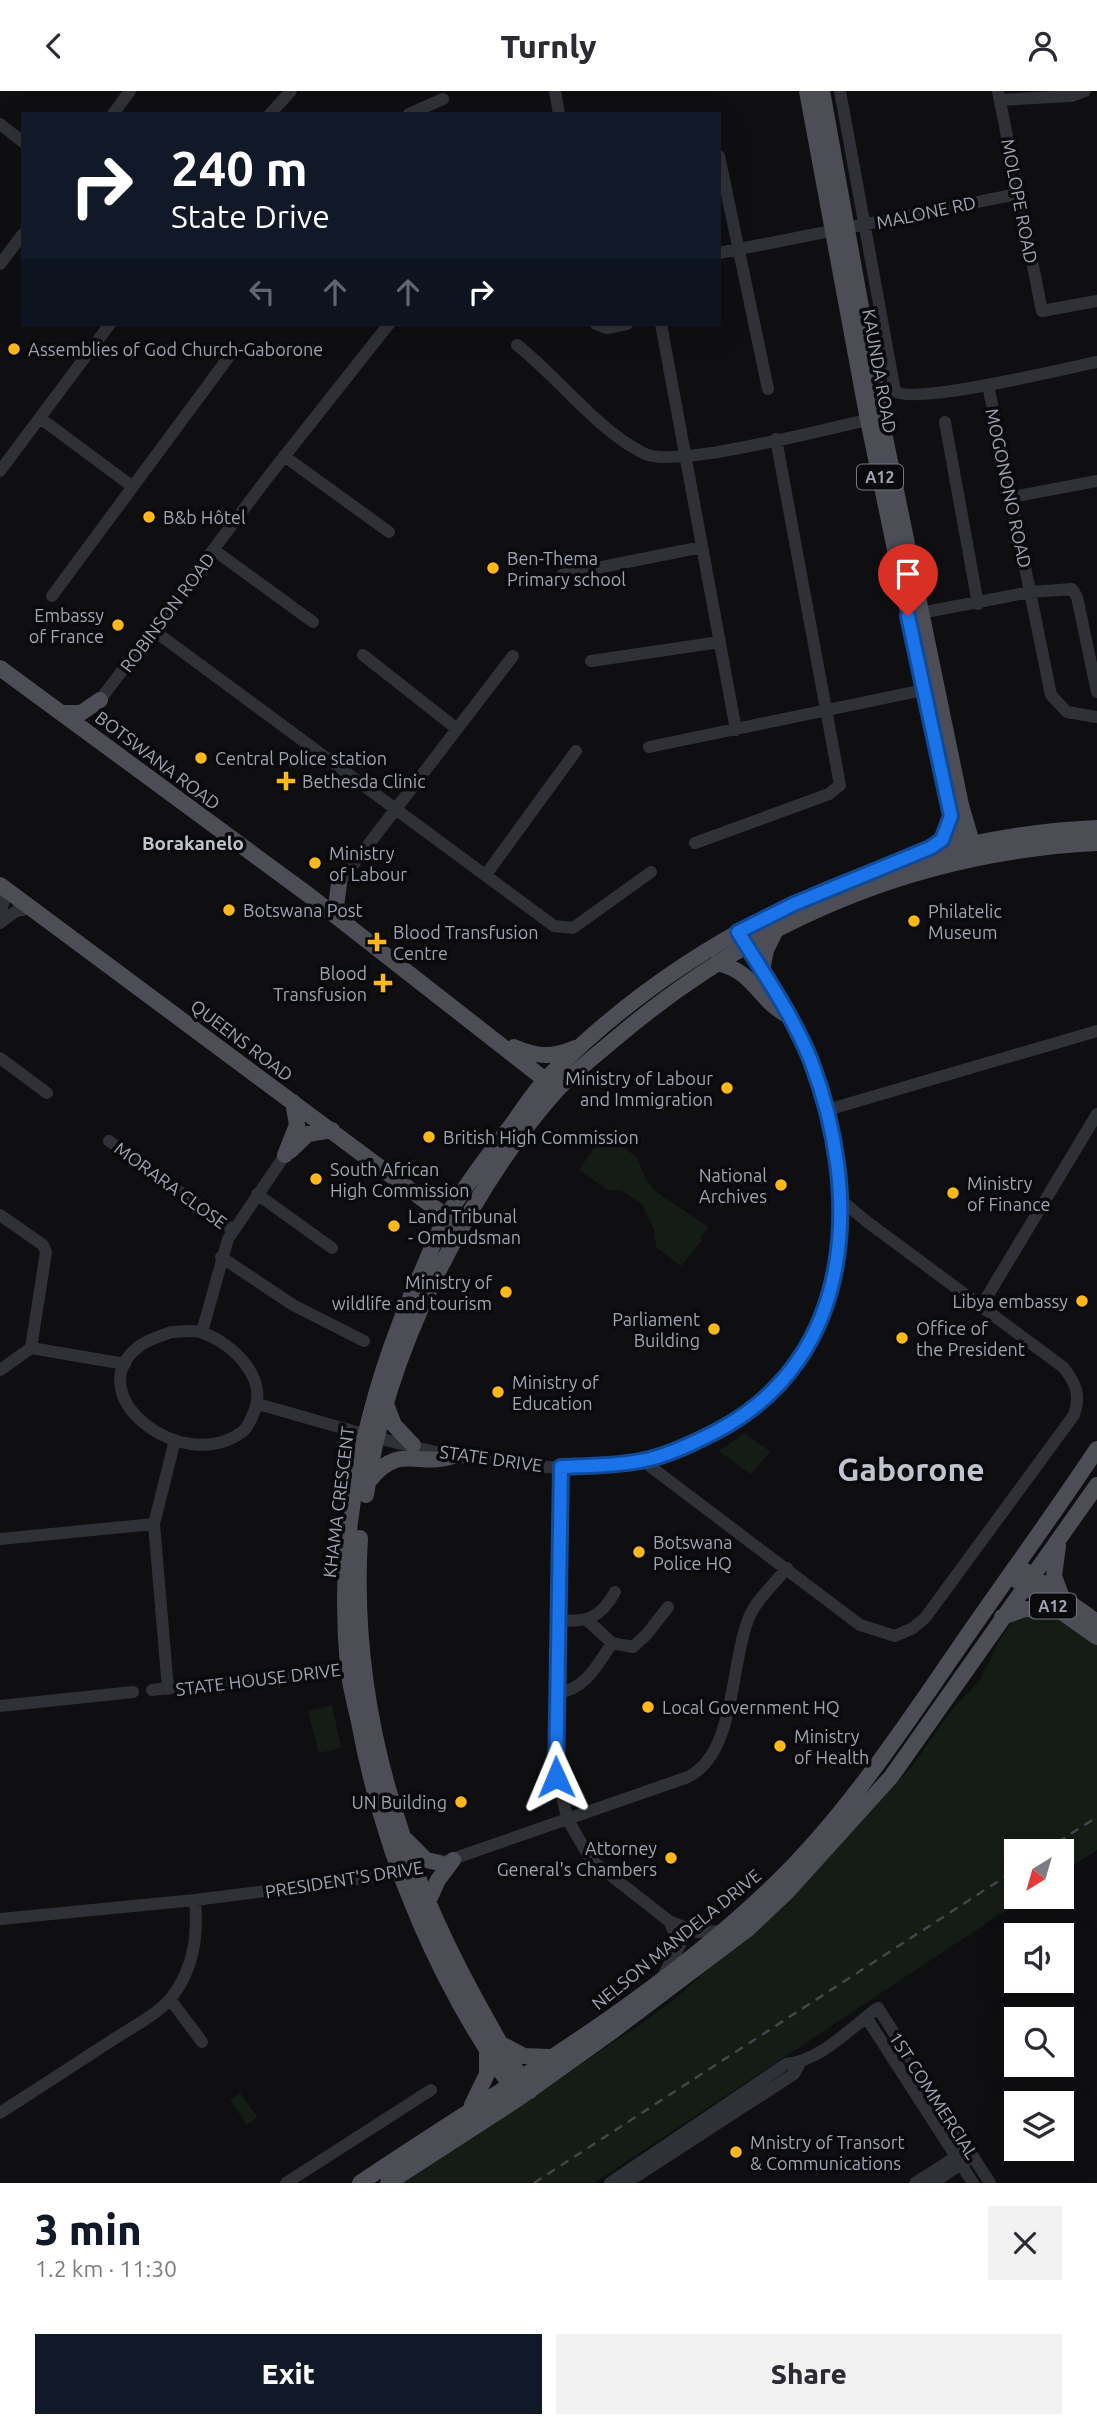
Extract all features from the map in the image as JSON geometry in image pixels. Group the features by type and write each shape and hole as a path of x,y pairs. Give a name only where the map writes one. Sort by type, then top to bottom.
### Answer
{"main road":[{"name":"KAUNDA ROAD","path":"807,91 842,229 881,418 915,615"},
{"name":"KAUNDA ROAD","path":"822,91 868,420 915,615 967,853"},
{"name":"BOTSWANA ROAD","path":"0,668 310,896 552,1085"},
{"path":"63,713 81,713 100,700"},
{"path":"93,736 100,700"},
{"path":"904,860 937,845 946,834 956,811 999,841"},
{"name":"KHAMA CRESCENT","path":"552,1085 664,998 718,963 743,939 999,841 1046,832 1097,828"},
{"name":"KHAMA CRESCENT","path":"524,2094 448,1979 367,1766 346,1593 350,1537 398,1323 453,1222 552,1085 582,1046 658,983 743,939 794,904 904,860 1047,845 1097,843"},
{"path":"310,896 339,883"},
{"path":"335,915 339,883"},
{"name":"QUEENS ROAD","path":"0,885 453,1222"},
{"path":"762,970 766,950 777,928"},
{"path":"718,963 746,974 768,1004 789,1016"},
{"path":"501,1043 538,1056 551,1057 582,1046"},
{"path":"285,1155 297,1125 293,1102"},
{"path":"285,1155 308,1134 332,1131"},
{"name":"KHAMA CRESCENT","path":"453,1222 409,1331 386,1404 371,1436 360,1540 356,1667 401,1836 407,1873 428,1902 493,2045"},
{"path":"386,1404 394,1425 413,1445"},
{"name":"NELSON MANDELA DRIVE","path":"360,2183 661,1979 722,1931 778,1881 865,1782 1097,1449"},
{"path":"367,1483 382,1466 400,1457 444,1459 454,1456"},
{"name":"NELSON MANDELA DRIVE","path":"388,2183 524,2094 749,1928 788,1891 891,1777 1000,1618 1059,1541 1097,1485"},
{"path":"1000,1618 1025,1609 1063,1605 1054,1576 1059,1541"},
{"name":"A12","path":"1013,1569 1063,1605 1097,1637"},
{"name":"A12","path":"1063,1605 1097,1622"},
{"path":"401,1836 426,1860 447,1862 428,1902"},
{"path":"468,2110 483,2086 493,2045 524,2056 549,2057"}],"street":[{"path":"114,112 130,91"},
{"path":"555,91 559,112"},
{"path":"840,91 867,225 895,391 908,396 988,385 1097,362"},
{"path":"999,95 1072,96 1085,91"},
{"path":"272,112 288,92"},
{"name":"MOLOPE ROAD","path":"999,95 1042,311 1097,301"},
{"path":"414,112 443,99"},
{"path":"0,124 21,140"},
{"path":"721,165 768,389"},
{"name":"MALONE RD","path":"721,253 1018,194"},
{"path":"1,260 21,236"},
{"path":"0,471 109,326"},
{"name":"ROBINSON ROAD","path":"100,700 284,456 386,326"},
{"path":"661,326 736,730"},
{"path":"517,345 636,449 654,458 686,456 868,420"},
{"path":"52,596 228,358"},
{"name":"MOGONONO ROAD","path":"988,385 1053,699 1075,716 1097,717"},
{"path":"40,418 133,487"},
{"path":"945,422 978,604"},
{"path":"695,843 835,790 841,778 776,439"},
{"path":"284,456 390,532"},
{"path":"1012,497 1097,481"},
{"path":"562,575 702,547"},
{"path":"214,550 313,622"},
{"path":"915,615 1030,592 1062,588 1076,593 1097,692"},
{"path":"153,630 396,810 487,873 554,926 566,929 582,922 650,872"},
{"path":"591,661 720,642"},
{"path":"363,655 457,729"},
{"path":"339,883 513,656"},
{"path":"649,747 931,688"},
{"path":"487,873 576,751"},
{"path":"0,885 4,901 0,914"},
{"path":"0,923 16,911 31,908"},
{"name":"STATE DRIVE","path":"258,1404 454,1456 514,1465 561,1467 643,1461 705,1438 731,1424 775,1390 794,1369 815,1336 829,1299 837,1255 841,1199 827,1110 811,1061 789,1016 743,939"},
{"path":"827,1110 1097,1031"},
{"path":"0,1058 47,1093"},
{"path":"982,1305 1097,1114"},
{"name":"MORARA CLOSE","path":"109,1141 233,1230"},
{"path":"202,1332 221,1257 233,1230 285,1155"},
{"path":"257,1194 332,1248"},
{"path":"643,1461 860,1625 895,1636 913,1628 925,1618 1074,1415 1079,1401 1077,1390 1063,1367 866,1221 841,1199"},
{"path":"0,1215 43,1245 46,1252 31,1348"},
{"path":"221,1257 293,1305 364,1341"},
{"path":"171,1332 202,1332 230,1349 249,1368 258,1387 258,1404 243,1431 219,1443 197,1445 175,1440 154,1433 127,1404 120,1384 125,1364 142,1344 171,1332"},
{"path":"0,1370 31,1348 125,1364"},
{"path":"168,1689 154,1524 175,1440"},
{"path":"561,1467 554,1766 568,1819 591,1860 669,1921 697,1933 722,1931"},
{"path":"0,1539 154,1524"},
{"name":"PRESIDENT'S DRIVE","path":"0,1920 195,1901 407,1873 447,1862 688,1777 701,1769 720,1739 747,1621 787,1568"},
{"path":"558,1620 595,1618 615,1593"},
{"path":"587,1620 612,1643 633,1647 668,1607"},
{"path":"556,1693 568,1692 585,1684 612,1643"},
{"name":"STATE HOUSE DRIVE","path":"152,1690 356,1667"},
{"path":"0,1706 133,1692"},
{"path":"0,2113 146,2018 170,1999 187,1972 195,1946 195,1901"},
{"path":"661,1979 679,1951 678,1934 669,1921"},
{"path":"170,1999 202,2042"},
{"name":"1ST COMMERCIAL","path":"973,2183 865,2022 881,2012 990,2183"},
{"path":"620,2181 786,2064 800,2063 865,2022"},
{"path":"286,2183 431,2090"},
{"path":"915,2183 971,2152"},
{"path":"933,2183 958,2160"}],"shaded area":[{"path":"605,1132 637,1158 647,1181 655,1191 708,1227 700,1238 702,1240 681,1266 656,1247 654,1229 642,1204 621,1190 608,1190 579,1170"},
{"path":"745,1433 771,1452 750,1474 719,1451"},
{"path":"1053,1614 1097,1642 1097,1850 1074,1865 1074,1839 1004,1839 1004,1909 1008,1909 594,2183 402,2183 676,1998 813,1874 913,1765 953,1708 980,1680 997,1644 1016,1616"},
{"path":"332,1705 341,1748 319,1753 308,1711"},
{"path":"240,2093 257,2117 247,2125 230,2100"}],"railway":[{"path":"1063,1839 1097,1817"},
{"path":"534,2183 1004,1877"}],"place":[{"name":"Assemblies of God Church-Gaborone","path":"14,349"},
{"name":"B&b Hôtel","path":"149,517"},
{"name":"Ben-Thema Primary school","path":"493,568"},
{"name":"Embassy of France","path":"118,625"},
{"name":"Central Police station","path":"201,758"},
{"name":"Bethesda Clinic","path":"286,781"},
{"name":"Ministry of Labour","path":"315,863"},
{"name":"Botswana Post","path":"229,910"},
{"name":"Philatelic Museum","path":"914,921"},
{"name":"Blood Transfusion Centre","path":"377,942"},
{"name":"Blood Transfusion","path":"383,983"},
{"name":"Ministry of Labour and Immigration","path":"727,1088"},
{"name":"British High Commission","path":"429,1137"},
{"name":"South African High Commission","path":"316,1179"},
{"name":"National Archives","path":"781,1185"},
{"name":"Ministry of Finance","path":"953,1193"},
{"name":"Land Tribunal - Ombudsman","path":"394,1226"},
{"name":"Ministry of wildlife and tourism","path":"506,1292"},
{"name":"Libya embassy","path":"1082,1301"},
{"name":"Parliament Building","path":"714,1329"},
{"name":"Office of the President","path":"902,1338"},
{"name":"Ministry of Education","path":"498,1392"},
{"name":"Botswana Police HQ","path":"639,1552"},
{"name":"Local Government HQ","path":"648,1707"},
{"name":"Ministry of Health","path":"780,1746"},
{"name":"UN Building","path":"461,1802"},
{"name":"Attorney General's Chambers","path":"671,1858"},
{"name":"Mnistry of Transort & Communications","path":"736,2152"}],"district":[{"name":"Borakanelo","path":"193,843"},
{"name":"Gaborone","path":"911,1469"}],"route":[{"path":"556,1777 554,1764 561,1467 643,1461 705,1438 731,1424 775,1390 794,1369 806,1352 825,1314 837,1255 841,1199 827,1110 799,1034 738,932 794,904 937,845 946,834 951,816 908,616"}]}
